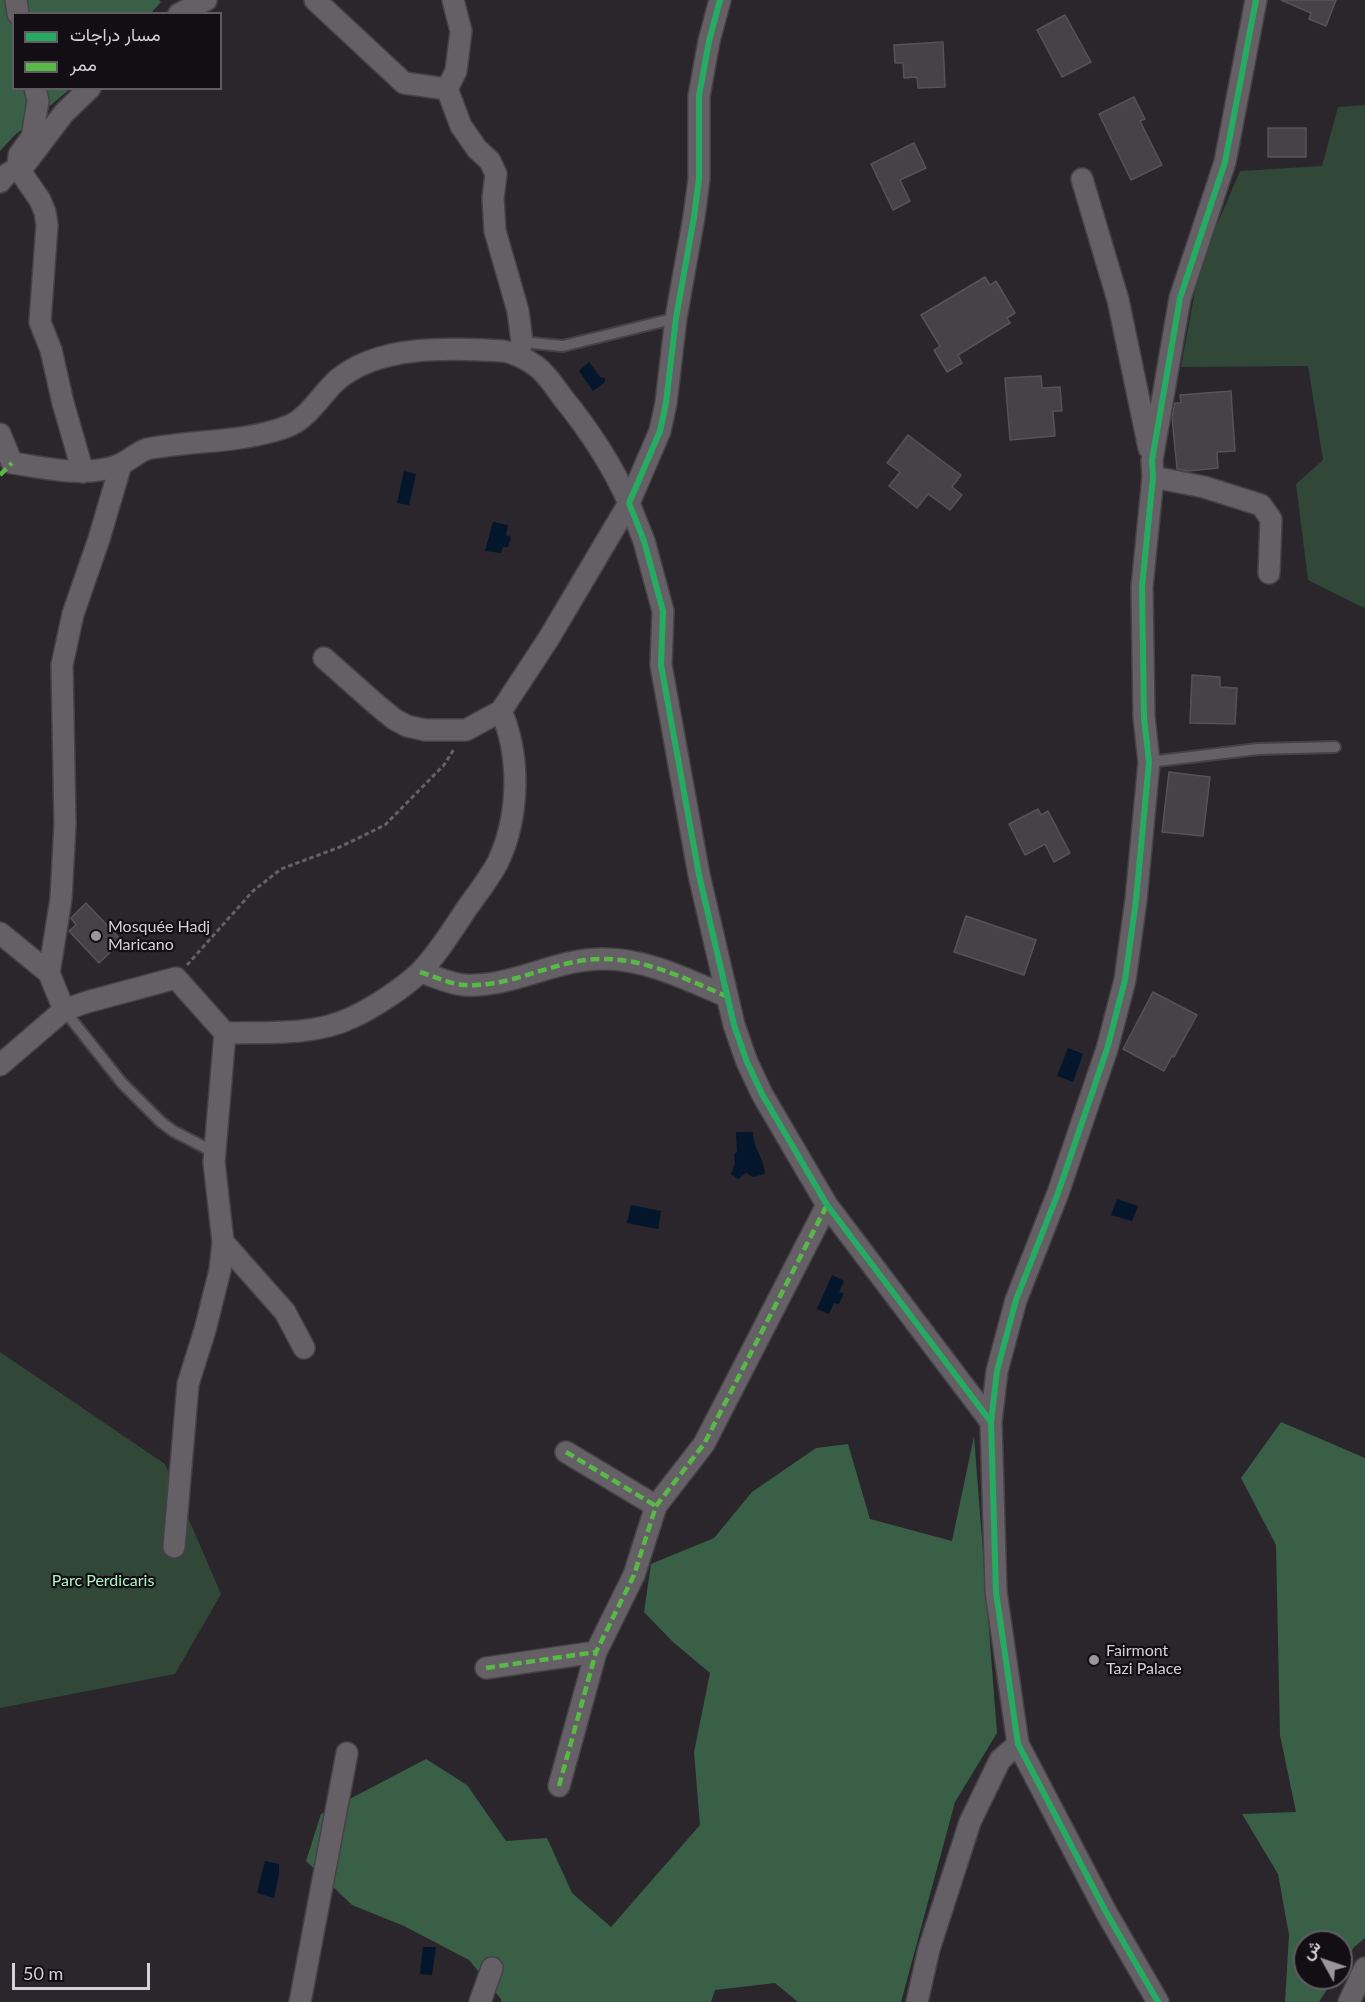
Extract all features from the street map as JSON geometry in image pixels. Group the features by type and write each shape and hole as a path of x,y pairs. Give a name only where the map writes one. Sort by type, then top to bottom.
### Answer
{"street":[{"path":"182,12 206,0"},
{"path":"315,0 404,83 447,89"},
{"path":"453,0 461,31 456,71 447,89 460,126 477,149 490,161 496,174 493,198 495,231 518,310 520,349 570,406 608,459 644,541 663,611 661,665 699,875 726,996 740,1044 762,1094 827,1205 991,1422"},
{"path":"324,658 393,719 407,726 425,730 466,730 501,711 572,602 629,503 660,430 699,179 699,96 720,0"},
{"path":"1158,2002 1106,1912 1018,1744 996,1592 991,1422 997,1371 1016,1300 1058,1192 1107,1049 1125,980 1136,900 1149,762 1144,717 1142,587 1153,468 1180,298 1225,162 1256,0"},
{"path":"35,90 38,101 32,137 19,155 18,168 40,200 45,212 47,225 40,322 51,350 63,403 83,472"},
{"path":"0,182 32,156 64,113 88,90"},
{"path":"1082,179 1118,300 1153,468"},
{"path":"0,434 6,469 83,472 121,464 147,449 257,435 288,427 310,410 337,381 357,367 377,358 417,351 520,349"},
{"path":"49,974 61,899 65,824 62,665 73,614 99,539 121,464"},
{"path":"1153,468 1261,505 1271,519 1269,573"},
{"path":"225,1033 311,1030 329,1026 350,1019 406,984 420,972 443,944 497,862 508,833 514,806 514,778 510,738 501,711"},
{"path":"0,933 49,974 64,1010"},
{"path":"420,972 463,985 492,983 514,980 570,963 603,958 631,961 675,974 726,996"},
{"path":"0,1065 64,1010 176,978 225,1033 214,1162 223,1242 215,1290 188,1384 174,1547"},
{"path":"559,1786 596,1652 634,1575 656,1506 704,1444 827,1205"},
{"path":"223,1242 285,1311 304,1348"},
{"path":"566,1452 656,1506"},
{"path":"486,1668 596,1652"},
{"path":"917,2002 929,1949 970,1822 1000,1760 1018,1744"},
{"path":"300,2002 347,1753"},
{"path":"480,2002 492,1968"},
{"path":"1349,2002 1365,1968"}],"lane":[{"path":"520,349 563,346 676,318"},
{"path":"1149,762 1258,749 1335,747"},
{"path":"64,1010 122,1083 161,1122 173,1131 208,1149 214,1162"}],"path":[{"path":"176,978 253,891 281,869 340,847 385,825 444,765 466,730"}],"green space":[{"path":"0,0 159,0 161,2 152,12 12,12 12,90 69,90 15,135 0,151"},
{"path":"1365,105 1364,608 1308,580 1296,484 1323,460 1308,366 1181,367 1200,264 1240,171 1322,166 1338,107"},
{"name":"Parc Perdicaris","path":"0,1352 165,1464 221,1594 175,1674 0,1708"},
{"path":"1281,1422 1365,1458 1365,1938 1353,1949 1353,1930 1293,1930 1293,1990 1326,1990 1319,2002 1285,2002 1289,1935 1278,1874 1242,1814 1296,1812 1280,1735 1276,1545 1241,1478"},
{"path":"974,1436 997,1733 955,1802 901,2002 798,2002 775,1983 715,1990 711,2002 501,2002 501,1999 469,1960 404,1926 352,1905 306,1861 321,1814 426,1759 467,1785 506,1841 547,1838 572,1893 611,1927 700,1825 694,1752 710,1673 673,1642 644,1612 651,1564 714,1538 752,1492 816,1448 848,1444 870,1519 952,1541"}],"water":[{"path":"589,362 600,377 605,378 605,382 593,391 579,371"},
{"path":"404,471 416,474 409,505 397,503"},
{"path":"493,522 508,525 506,535 511,537 508,547 503,547 501,553 485,551"},
{"path":"1068,1048 1083,1054 1073,1082 1057,1076"},
{"path":"736,1132 753,1132 765,1174 753,1177 746,1173 738,1179 731,1174 735,1163 734,1154 737,1152"},
{"path":"1117,1199 1138,1206 1132,1221 1111,1215"},
{"path":"631,1205 661,1211 658,1229 627,1223"},
{"path":"832,1275 844,1281 839,1292 844,1293 839,1304 834,1303 829,1314 817,1309"},
{"path":"265,1861 279,1864 274,1898 257,1893"},
{"path":"423,1947 436,1947 432,1975 420,1974"}],"building":[{"path":"1281,0 1336,0 1326,26 1309,19 1311,13"},
{"path":"1065,15 1091,62 1062,77 1037,30"},
{"path":"943,42 945,87 918,88 917,77 904,78 903,63 895,63 894,45"},
{"path":"1134,97 1145,119 1140,121 1162,165 1131,180 1099,114"},
{"path":"1268,128 1306,128 1306,157 1268,157"},
{"path":"914,143 926,168 900,180 910,201 893,210 871,164"},
{"path":"985,277 990,285 996,281 1015,313 1007,318 1010,323 958,355 962,363 947,372 934,350 940,346 921,315"},
{"path":"1041,376 1042,388 1060,387 1062,411 1053,411 1055,436 1010,440 1005,378"},
{"path":"1231,391 1235,451 1217,452 1218,468 1188,471 1177,469 1172,417 1175,403 1181,403 1180,395"},
{"path":"908,435 961,475 952,487 962,495 950,510 928,494 917,508 889,486 900,472 887,463"},
{"path":"1192,675 1220,677 1220,687 1237,688 1235,724 1190,723"},
{"path":"1169,772 1210,777 1203,836 1162,832"},
{"path":"1038,809 1041,815 1048,811 1070,853 1054,862 1045,844 1025,855 1009,824"},
{"name":"Mosquée Hadj Maricano","path":"86,903 122,941 99,963 69,931 76,925 71,918"},
{"path":"966,916 1036,940 1024,975 954,952"},
{"path":"1153,992 1197,1015 1164,1071 1123,1049"}],"marked path":[{"path":"0,475 12,463"},
{"path":"420,972 448,982 482,985 569,963 586,960 620,960 651,966 726,996"},
{"path":"559,1786 596,1652 634,1575 656,1506 704,1444 827,1205"},
{"path":"566,1452 656,1506"},
{"path":"486,1668 596,1652"}],"cycle path":[{"path":"720,0 709,41 699,96 699,179 676,318 666,403 660,431 629,503 644,541 663,611 661,665 699,875 734,1025 747,1062 762,1094 827,1205 991,1422 996,1592 1018,1744 1106,1912 1158,2002"},
{"path":"991,1422 997,1371 1016,1300 1058,1193 1107,1049 1125,980 1136,900 1149,762 1144,717 1142,587 1153,477 1152,460 1180,298 1225,162 1256,0"}],"place":[{"name":"Mosquée Hadj Maricano","path":"96,936"},
{"name":"Fairmont Tazi Palace","path":"1094,1660"}]}
